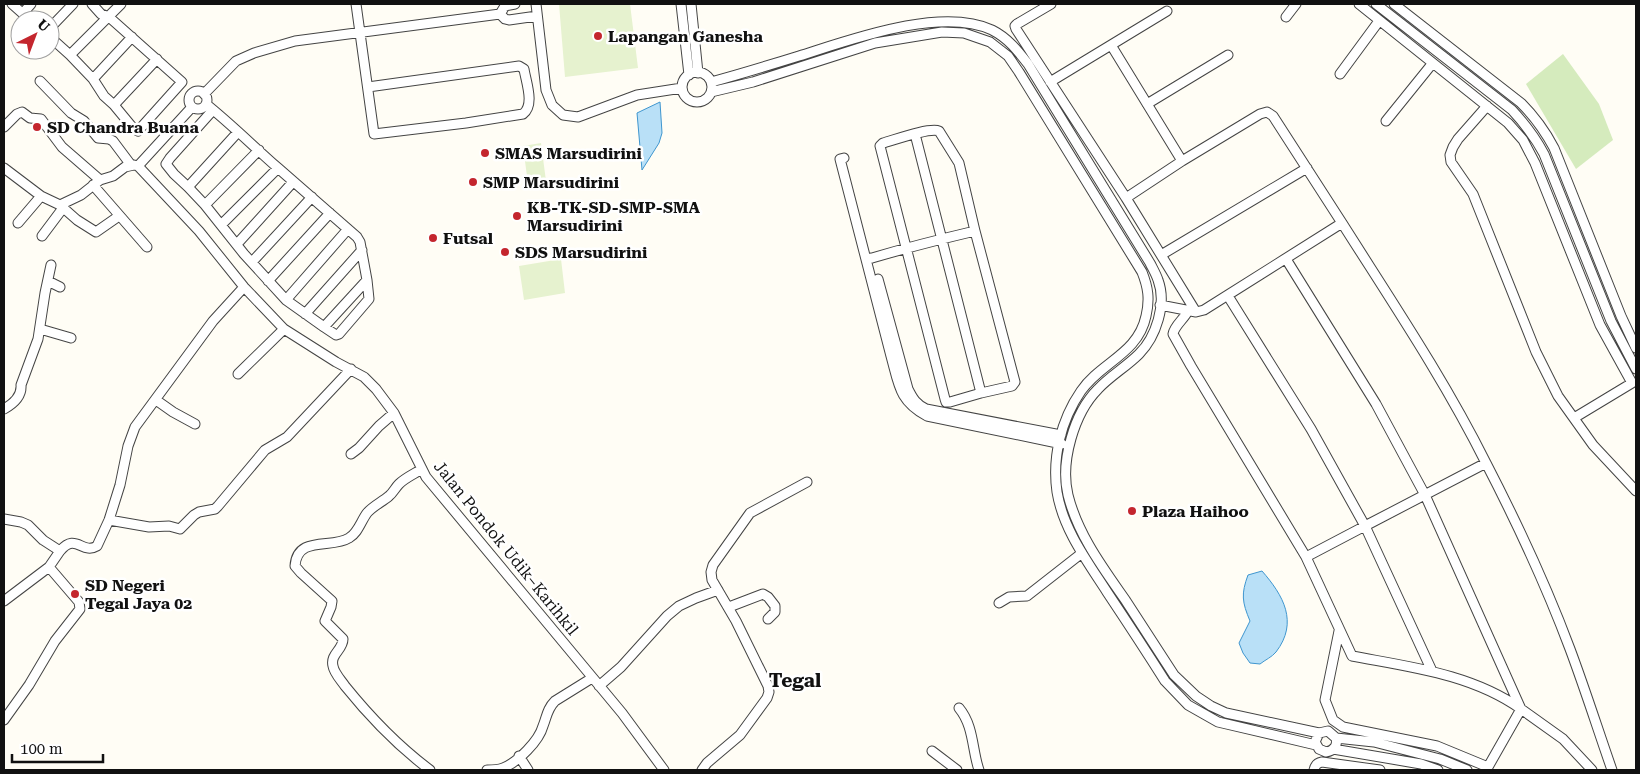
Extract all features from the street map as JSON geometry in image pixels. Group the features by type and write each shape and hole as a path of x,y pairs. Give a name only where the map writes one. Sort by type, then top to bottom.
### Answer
{"street":[{"path":"60,18 73,4"},
{"path":"92,4 157,59 193,93"},
{"path":"70,56 121,4"},
{"path":"356,4 374,134 523,114 529,105 524,68 519,66 368,87"},
{"path":"500,14 505,6 515,4"},
{"path":"536,4 548,98 562,115 578,117 637,95 682,88"},
{"path":"681,4 694,74"},
{"path":"691,4 694,74"},
{"path":"1051,4 1017,24 1015,26 1016,30 1126,198 1192,311"},
{"path":"1286,16 1296,4"},
{"path":"1359,4 1508,123 1523,140 1529,151 1600,325 1634,385 1574,418"},
{"path":"1376,4 1512,110 1535,137 1544,154 1611,322 1636,369"},
{"path":"1394,4 1521,103 1545,131 1554,148 1621,316 1636,348"},
{"path":"1050,82 1167,11"},
{"path":"204,94 230,65 236,61 254,53 302,39 500,14"},
{"path":"500,14 509,20 537,16"},
{"path":"1340,74 1379,20"},
{"path":"942,21 968,23 993,30 1014,45 1028,64 1145,255 1158,280 1161,292 1156,325 1147,343 1139,354 1090,398 1077,421 1069,447 1066,474 1068,494 1077,522 1090,548 1174,675 1196,696 1210,706 1226,713 1322,732 1332,732 1336,738 1336,744 1333,749 1329,752 1324,752 1316,745 1218,722 1188,705 1165,681 1082,553 1067,524 1058,493 1055,468 1060,439 1067,415 1090,380 1131,346 1138,337 1144,326 1147,313 1148,287 1142,272 1020,72 1008,56 990,42 964,33 942,32 875,43 753,82 711,87 872,33 942,21"},
{"path":"93,79 132,37"},
{"path":"1111,45 1182,161"},
{"path":"60,46 93,79 104,96 138,131 182,82"},
{"path":"1147,104 1228,55"},
{"path":"114,105 157,59"},
{"path":"1386,121 1432,64"},
{"path":"694,74 706,75 711,87 707,99 700,102 691,101 685,96 682,88 684,80 694,74"},
{"name":"Jalan Pondok Udik–Karihkil","path":"40,81 70,111 84,121 98,138 109,138 113,141 134,166 199,231 244,287 284,328 371,383 394,413 422,470 434,487 622,714 664,770"},
{"path":"192,107 189,99 193,93 199,92 204,94 210,107 357,237 362,250 369,299 339,334 336,335 286,300 205,205 174,174 166,163 210,107"},
{"path":"1487,106 1452,147 1451,162 1473,194 1545,373 1558,396 1593,445 1636,491"},
{"path":"192,107 200,109 210,107"},
{"path":"42,236 62,207 97,182 113,176 125,167 134,166 192,107"},
{"path":"4,126 16,114 22,112 30,118 41,119 62,146 97,182 120,216 147,247"},
{"path":"1126,198 1182,161 1260,114 1267,112 1273,116 1441,380 1486,463 1550,600 1570,649 1612,770"},
{"path":"934,129 938,130 959,162 975,230 1016,382 1012,386 946,402 880,146 883,143 915,134 934,129"},
{"path":"188,187 238,132"},
{"path":"915,134 981,393"},
{"path":"205,205 258,150"},
{"path":"870,258 844,158 840,159 912,399 926,409 981,423 1060,439 1069,447"},
{"path":"4,168 41,196 62,207 96,232 120,216"},
{"path":"221,225 278,168"},
{"path":"1161,255 1307,168"},
{"path":"237,244 293,182"},
{"path":"18,223 41,196"},
{"path":"252,262 312,197"},
{"path":"268,281 330,213"},
{"path":"1160,305 1192,311 1204,310 1342,223"},
{"path":"286,300 348,229"},
{"path":"870,258 975,230"},
{"path":"305,314 362,250"},
{"path":"1286,259 1376,404 1425,495 1521,709"},
{"path":"4,409 15,402 22,389 21,385 38,339 51,265"},
{"path":"324,327 367,280"},
{"path":"48,281 60,287"},
{"path":"4,601 49,566 65,545 72,543 91,549 97,546 109,520 120,485 130,437 138,423 213,321 244,287"},
{"path":"1228,296 1312,429 1365,526 1432,671"},
{"path":"1192,311 1174,329 1174,334 1191,366 1306,557 1352,656"},
{"path":"238,374 284,328"},
{"path":"40,329 71,338"},
{"path":"109,520 148,527 168,526 180,529 199,512 215,509 265,450 287,438 351,369"},
{"path":"156,400 173,412 196,424"},
{"path":"351,454 362,446 379,426 394,413"},
{"path":"1306,557 1486,463"},
{"path":"422,470 406,479 390,496 368,513 354,535 342,541 310,545 299,555 295,566 332,601 325,621 343,639 343,644 334,655 333,660 333,666 338,676 397,743 430,770"},
{"path":"702,770 707,763 740,735 769,696 768,686 729,607 711,576 713,565 746,518 755,510 807,482"},
{"path":"4,520 21,522 28,525 44,540 60,551"},
{"path":"999,603 1009,597 1027,596 1082,553"},
{"path":"4,720 80,606 79,602 49,566"},
{"path":"599,686 621,667 667,616 679,606 718,590"},
{"path":"729,607 763,594 775,606 775,612 768,619"},
{"path":"1339,631 1325,700 1333,720 1343,727 1437,746 1490,769 1521,709"},
{"path":"1334,656 1352,656 1432,671 1482,687 1512,703 1563,740 1592,770"},
{"path":"487,770 504,768 519,756 538,738 550,706 554,701 592,678"},
{"path":"959,708 966,719 971,733 979,770"},
{"path":"1316,745 1316,739 1327,723 1333,720"},
{"path":"1336,738 1374,742 1440,759 1467,770"},
{"path":"1333,749 1422,764 1438,770"},
{"path":"932,751 957,770"},
{"path":"519,756 528,770"},
{"path":"1314,770 1314,766 1322,762 1380,770"}],"green space":[{"name":"Lapangan Ganesha","path":"559,4 630,4 638,68 565,77"},
{"path":"1563,54 1599,104 1613,140 1576,169 1526,84"},
{"path":"541,143 546,181 528,184 523,146"},
{"path":"561,259 565,293 524,300 519,266"}],"water":[{"path":"660,102 662,133 659,143 642,170 637,113"},
{"path":"1262,571 1282,599 1286,609 1287,620 1283,641 1274,654 1260,664 1250,663 1239,643 1250,621 1243,598 1248,575"}],"place":[{"name":"Lapangan Ganesha","path":"598,36"},
{"name":"SD Chandra Buana","path":"37,127"},
{"name":"SMAS Marsudirini","path":"485,153"},
{"name":"SMP Marsudirini","path":"473,182"},
{"name":"KB-TK-SD-SMP-SMA Marsudirini","path":"517,216"},
{"name":"Futsal","path":"433,238"},
{"name":"SDS Marsudirini","path":"505,252"},
{"name":"Plaza Haihoo","path":"1132,511"},
{"name":"SD Negeri Tegal Jaya 02","path":"75,594"}],"district":[{"name":"Tegal","path":"795,680"}]}
